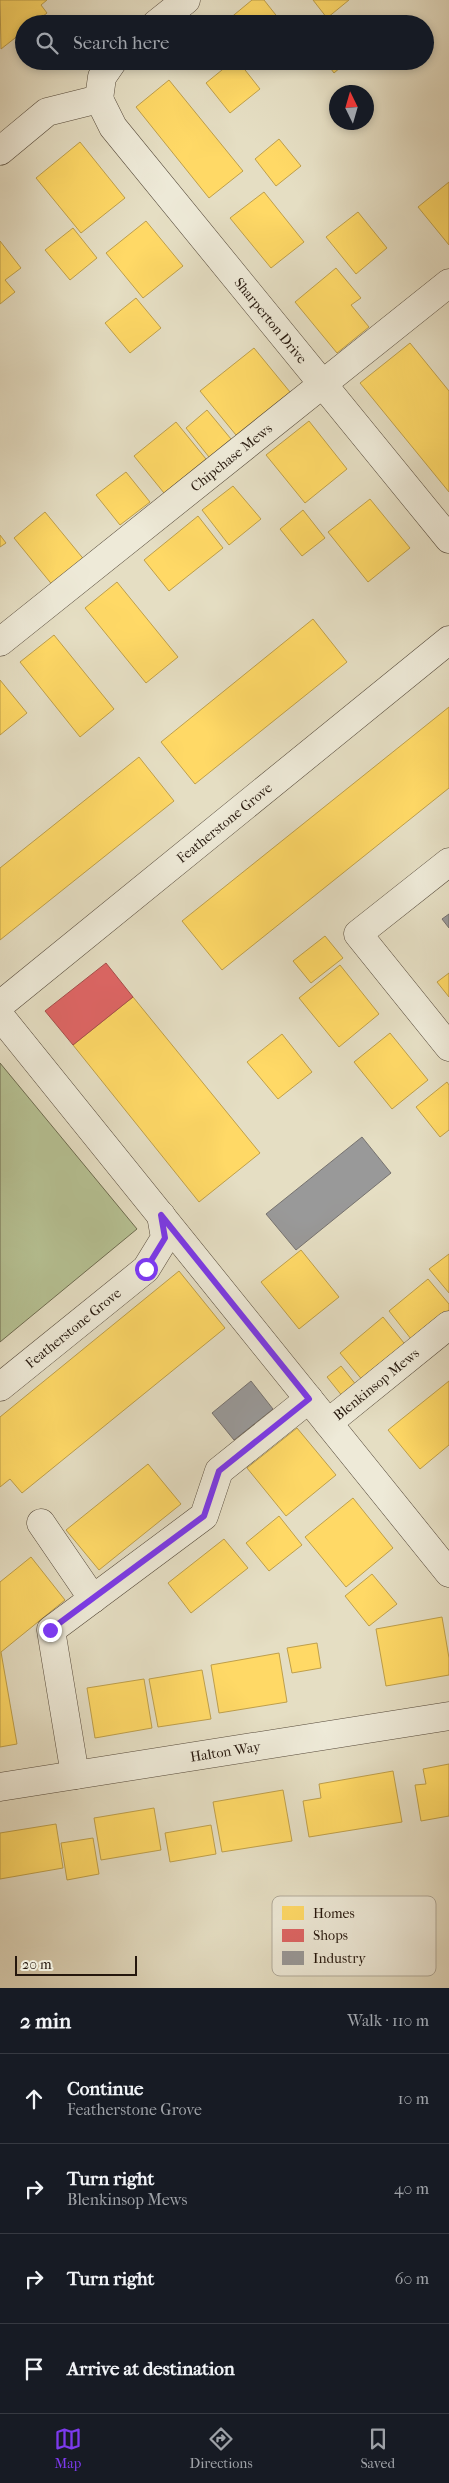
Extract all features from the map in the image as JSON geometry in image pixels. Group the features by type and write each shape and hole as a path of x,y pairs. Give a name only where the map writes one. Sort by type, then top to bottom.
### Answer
{"street":[{"path":"167,15 186,0"},
{"path":"0,151 47,112 99,99 102,76 106,70"},
{"name":"Sharperton Drive","path":"99,99 113,127 449,539"},
{"name":"Chipchase Mews","path":"5,629 322,384 449,282"},
{"name":"Featherstone Grove","path":"0,1005 449,640"},
{"path":"449,862 358,934 449,1047"},
{"name":"Blenkinsop Mews","path":"0,1016 449,1573"},
{"name":"Featherstone Grove","path":"0,1387 146,1269 165,1238 161,1215"},
{"name":"Blenkinsop Mews","path":"328,1423 449,1325"},
{"path":"75,1775 50,1630 204,1516 219,1471 309,1399"},
{"path":"41,1523 93,1599"},
{"name":"Halton Way","path":"0,1787 449,1716"}],"green space":[{"path":"0,1063 137,1229 0,1342"}],"building: Homes":[{"path":"0,0 47,0 41,5 47,13 44,15 15,15 15,38 1,49"},
{"path":"252,0 264,0 276,15 234,15"},
{"path":"313,0 349,0 331,15 325,15"},
{"path":"222,70 245,70 260,89 230,113 206,83"},
{"path":"169,80 243,171 209,198 136,107"},
{"path":"279,139 301,166 276,186 255,159"},
{"path":"80,142 125,198 81,233 36,178"},
{"path":"449,182 449,245 418,207"},
{"path":"264,192 304,242 271,268 230,218"},
{"path":"358,212 387,248 356,274 326,237"},
{"path":"146,221 183,266 143,298 106,253"},
{"path":"73,228 97,258 70,280 45,250"},
{"path":"0,241 21,268 5,280 15,292 0,304"},
{"path":"336,268 361,298 351,305 369,327 337,353 295,302"},
{"path":"136,298 161,328 130,353 105,323"},
{"path":"410,343 449,391 449,492 360,383"},
{"path":"254,348 290,392 236,435 200,391"},
{"path":"207,410 231,439 209,457 186,428"},
{"path":"309,421 347,469 305,503 266,455"},
{"path":"176,422 206,459 164,493 134,456"},
{"path":"126,472 150,502 120,525 96,495"},
{"path":"233,486 261,519 229,545 202,510"},
{"path":"370,499 410,548 368,582 328,532"},
{"path":"303,510 325,538 302,556 280,529"},
{"path":"45,512 86,562 54,587 14,538"},
{"path":"198,516 223,548 169,591 144,560"},
{"path":"0,535 6,543 0,547"},
{"path":"117,582 178,657 146,683 85,608"},
{"path":"313,619 347,662 195,784 161,742"},
{"path":"54,635 114,709 80,737 20,662"},
{"path":"0,680 27,713 0,735"},
{"path":"449,707 449,788 222,970 182,921"},
{"path":"139,757 174,801 0,940 0,868"},
{"path":"325,936 343,958 311,983 293,961"},
{"path":"340,965 379,1014 339,1047 299,998"},
{"path":"449,973 449,997 437,982"},
{"path":"133,997 260,1153 199,1202 73,1045"},
{"path":"390,1033 428,1080 392,1109 354,1062"},
{"path":"282,1034 312,1072 278,1099 247,1062"},
{"path":"447,1082 449,1085 449,1130 440,1137 416,1107"},
{"path":"301,1250 339,1297 299,1329 261,1282"},
{"path":"449,1254 449,1293 429,1269"},
{"path":"179,1271 225,1328 22,1493 10,1479 0,1487 0,1417"},
{"path":"428,1279 449,1304 449,1317 415,1344 389,1311"},
{"path":"383,1317 408,1348 364,1382 340,1353"},
{"path":"341,1366 357,1386 343,1397 327,1377"},
{"path":"449,1381 449,1445 420,1469 388,1430"},
{"path":"297,1428 336,1475 286,1516 247,1468"},
{"path":"148,1464 181,1504 99,1570 66,1530"},
{"path":"353,1498 393,1548 346,1587 305,1537"},
{"path":"279,1516 302,1545 269,1571 246,1543"},
{"path":"224,1539 248,1568 191,1613 168,1583"},
{"path":"31,1557 65,1600 1,1652 17,1744 0,1747 0,1582"},
{"path":"372,1574 397,1604 369,1626 345,1596"},
{"path":"442,1617 449,1658 449,1675 386,1686 376,1629"},
{"path":"317,1643 321,1668 292,1673 287,1648"},
{"path":"279,1653 287,1702 219,1713 211,1665"},
{"path":"202,1670 211,1719 158,1727 149,1679"},
{"path":"144,1679 152,1728 95,1738 87,1688"},
{"path":"449,1764 449,1816 421,1821 415,1785 426,1784 423,1769"},
{"path":"393,1771 402,1822 309,1837 303,1801 321,1798 319,1784"},
{"path":"283,1790 292,1841 222,1852 213,1802"},
{"path":"154,1808 161,1850 101,1860 94,1818"},
{"path":"56,1824 63,1868 0,1879 0,1833"},
{"path":"211,1825 216,1854 170,1862 165,1833"},
{"path":"93,1838 99,1874 67,1880 61,1843"}],"building: Shops":[{"path":"106,963 133,997 73,1045 45,1011"}],"building: Industry":[{"path":"449,914 449,928 442,919"},
{"path":"362,1137 391,1173 296,1250 266,1214"},
{"path":"251,1381 273,1409 234,1440 212,1413"}],"route":[{"path":"50,1630 204,1516 219,1471 309,1399 161,1215 165,1238 146,1269"}]}
